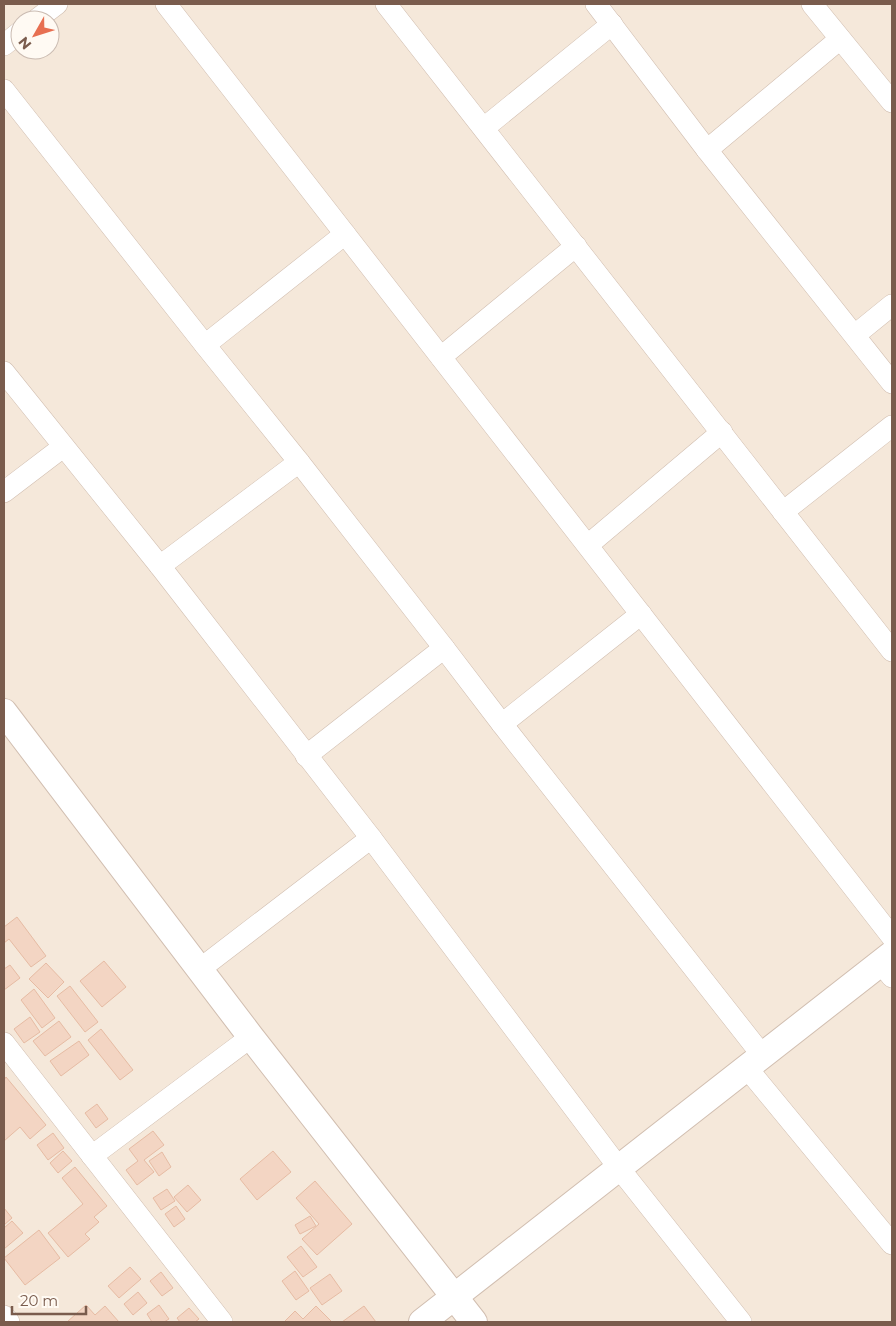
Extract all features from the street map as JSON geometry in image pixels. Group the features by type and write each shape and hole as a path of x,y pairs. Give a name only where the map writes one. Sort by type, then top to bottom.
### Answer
{"street":[{"path":"166,4 892,937"},
{"path":"386,4 892,651"},
{"path":"596,4 707,150 892,383"},
{"path":"812,4 892,102"},
{"path":"484,128 612,24"},
{"path":"707,150 840,39"},
{"path":"4,90 444,648 892,1244"},
{"path":"204,345 346,234"},
{"path":"441,357 576,246"},
{"path":"855,335 892,305"},
{"path":"4,372 160,566 371,838 619,1168 741,1322"},
{"path":"783,512 892,426"},
{"path":"588,545 722,432"},
{"path":"4,492 63,447"},
{"path":"160,566 299,462"},
{"path":"502,724 641,614"},
{"path":"306,756 444,648"},
{"path":"4,712 251,1036 474,1322"},
{"path":"200,969 371,838"},
{"path":"422,1322 755,1062 888,965"},
{"path":"92,1156 251,1036"},
{"path":"5,1049 92,1156 222,1322"},
{"path":"4,1316 9,1322"}],"shaded area":[{"path":"4,4 892,4 892,1322 4,1322"}],"building":[{"path":"17,917 46,956 31,967 9,939 4,943 4,927"},
{"path":"104,961 126,987 102,1007 80,981"},
{"path":"46,963 64,982 48,998 29,979"},
{"path":"10,965 20,978 4,990 4,969"},
{"path":"70,986 98,1022 85,1032 57,996"},
{"path":"34,989 55,1018 42,1028 21,1000"},
{"path":"30,1017 40,1032 24,1043 14,1029"},
{"path":"59,1021 71,1037 45,1056 33,1041"},
{"path":"101,1029 133,1070 120,1080 88,1040"},
{"path":"79,1041 89,1055 61,1076 50,1061"},
{"path":"6,1077 46,1125 30,1139 20,1127 4,1141 4,1080"},
{"path":"97,1104 108,1119 96,1128 85,1113"},
{"path":"153,1131 164,1145 144,1160 154,1172 137,1185 126,1170 138,1161 129,1149"},
{"path":"53,1133 64,1148 48,1160 37,1145"},
{"path":"63,1151 72,1161 58,1173 50,1163"},
{"path":"273,1151 291,1172 257,1200 240,1179"},
{"path":"162,1152 171,1167 159,1176 149,1161"},
{"path":"75,1167 107,1206 94,1217 99,1222 85,1234 90,1239 68,1257 48,1233 83,1204 62,1178"},
{"path":"315,1181 352,1224 317,1255 302,1239 319,1224 296,1198"},
{"path":"188,1185 201,1200 187,1212 174,1197"},
{"path":"167,1189 175,1201 161,1210 153,1198"},
{"path":"176,1206 185,1219 174,1227 165,1214"},
{"path":"4,1208 12,1218 4,1225"},
{"path":"310,1216 316,1226 300,1234 295,1225"},
{"path":"12,1221 23,1233 4,1249 4,1228"},
{"path":"39,1230 60,1258 25,1285 4,1258"},
{"path":"301,1246 317,1267 303,1277 287,1257"},
{"path":"130,1267 141,1279 119,1298 108,1286"},
{"path":"295,1271 309,1291 296,1300 282,1281"},
{"path":"161,1272 173,1288 162,1296 150,1281"},
{"path":"330,1274 342,1291 322,1305 310,1288"},
{"path":"138,1292 147,1303 133,1315 124,1304"},
{"path":"86,1305 95,1315 105,1306 119,1322 67,1322"},
{"path":"159,1305 169,1319 164,1322 152,1322 147,1314"},
{"path":"316,1306 332,1322 284,1322 295,1311 303,1319"},
{"path":"364,1306 376,1322 342,1322"},
{"path":"189,1308 199,1319 195,1322 180,1322 177,1318"}]}
